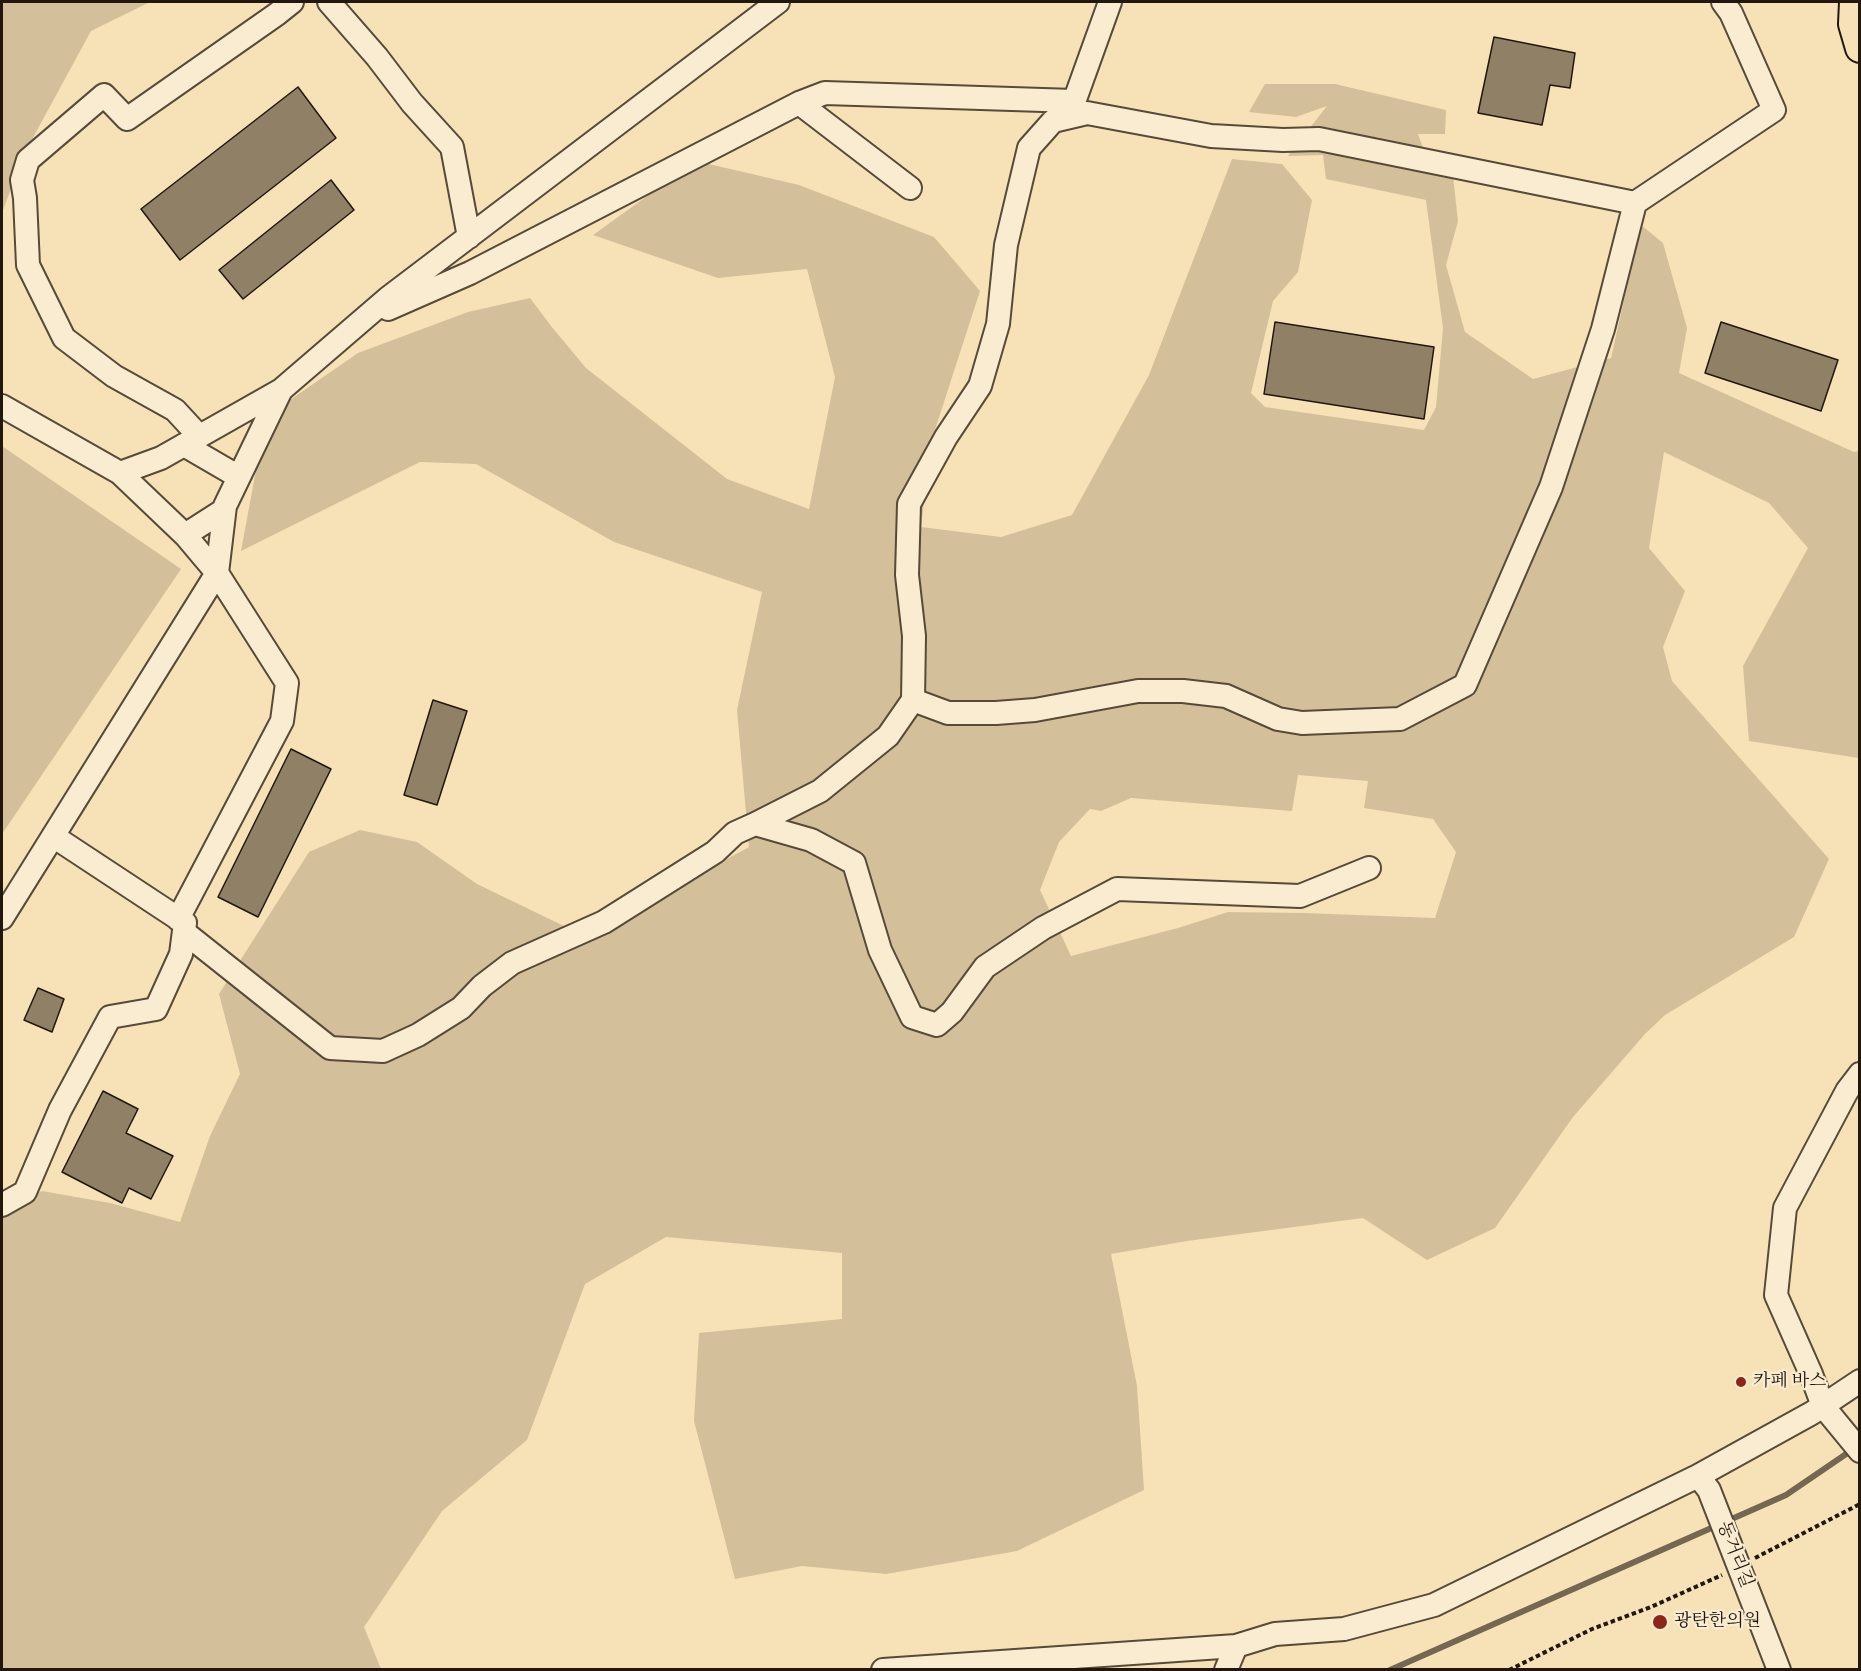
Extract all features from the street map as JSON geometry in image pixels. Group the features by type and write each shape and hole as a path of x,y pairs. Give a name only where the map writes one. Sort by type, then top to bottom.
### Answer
{"main road":[{"path":"1854,2 1853,24 1860,48"}],"street":[{"path":"239,477 192,441 175,410 114,376 64,338 28,265 22,180 28,160 104,95 127,119 292,2"},
{"path":"329,2 377,57 412,103 452,147 469,237"},
{"path":"120,473 161,458 281,390 388,298 778,2"},
{"path":"53,836 182,925 330,1048 383,1050 418,1035 460,1008 482,986 512,963 604,922 715,852 735,833 820,791 888,736 913,700 914,636 907,575 909,504 946,437 980,386 998,324 1006,245 1029,148 1053,121 1071,109 1110,2"},
{"path":"913,700 948,713 996,713 1035,710 1138,691 1183,691 1226,696 1278,719 1302,723 1400,719 1465,685 1551,487 1603,329 1635,202 1774,110 1731,13 1723,2"},
{"path":"363,320 470,273 825,93 1071,109 1211,136 1283,141 1319,139 1635,202"},
{"path":"800,104 910,188"},
{"path":"2,918 217,573 224,510 281,390"},
{"path":"2,406 120,473 185,535 217,573 287,683 282,721 182,925 181,954 156,1009 110,1017 60,1110 25,1192 2,1205"},
{"path":"185,535 224,510"},
{"path":"755,824 810,840 854,863 880,950 912,1017 937,1025 952,1012 985,967 1043,928 1117,889 1299,896 1369,868"},
{"path":"1860,1074 1847,1091 1785,1208 1776,1295 1829,1413 1860,1451"},
{"path":"883,1670 1236,1646 1275,1634 1344,1629 1434,1605 1704,1483 1829,1413 1860,1382"},
{"name":"동거리길","path":"1704,1483 1779,1670"},
{"path":"1226,1670 1236,1646"}],"path":[{"path":"1509,1670 1593,1629 1651,1607 1738,1566 1860,1504"}],"shaded area":[{"path":"2,2 150,2 91,31 23,156 2,213"},
{"path":"1265,84 1335,84 1446,110 1445,134 1418,134 1426,156 1453,176 1458,221 1446,265 1465,332 1533,379 1611,358 1641,225 1663,243 1687,328 1679,373 1854,452 1859,451 1859,758 1749,741 1743,666 1808,548 1769,503 1664,452 1649,548 1685,591 1663,647 1672,681 1829,859 1794,937 1665,1015 1645,1034 1573,1117 1495,1228 1427,1260 1363,1218 1187,1241 1111,1254 1137,1386 1144,1490 1017,1551 886,1574 802,1566 735,1579 694,1421 699,1333 842,1319 842,1253 666,1237 585,1284 527,1440 442,1511 364,1627 381,1669 2,1670 2,1212 42,1191 110,1203 180,1222 210,1136 240,1074 219,994 309,852 360,830 417,842 477,884 566,927 647,902 749,847 737,710 762,592 614,542 476,464 420,462 241,551 256,470 287,402 358,353 468,312 530,298 586,368 727,479 809,509 835,377 807,269 718,278 593,235 696,161 799,185 934,237 980,291 932,439 921,527 1001,537 1072,515 1149,375 1232,159 1282,164 1312,200 1298,272 1273,301 1251,393 1265,407 1424,430 1436,407 1443,328 1426,200 1326,179 1323,155 1288,156 1327,106 1296,117 1249,112","holes":["1298,775 1368,781 1364,808 1433,819 1456,852 1435,918 1228,912 1178,928 1071,956 1040,890 1059,842 1090,809 1101,811 1131,798 1292,811"]},
{"path":"2,446 181,569 2,834"}],"building":[{"path":"1494,37 1575,53 1570,88 1550,85 1542,125 1478,113"},
{"path":"298,87 336,138 180,260 141,209"},
{"path":"331,180 354,210 243,299 219,270"},
{"path":"1275,322 1434,347 1424,419 1264,394"},
{"path":"1721,322 1838,360 1821,411 1705,373"},
{"path":"433,700 467,711 437,805 404,795"},
{"path":"291,749 331,769 258,917 218,897"},
{"path":"38,988 64,999 52,1032 24,1020"},
{"path":"103,1091 138,1109 126,1133 173,1156 151,1199 129,1188 122,1203 62,1172"}],"waterway":[{"path":"1390,1670 1786,1495 1852,1450"}],"place":[{"name":"카페 바스","path":"1741,1382"},
{"name":"광탄한의원","path":"1660,1622"}]}
